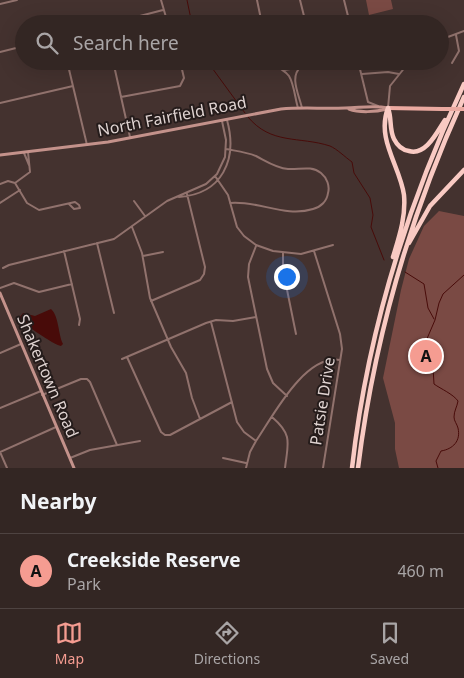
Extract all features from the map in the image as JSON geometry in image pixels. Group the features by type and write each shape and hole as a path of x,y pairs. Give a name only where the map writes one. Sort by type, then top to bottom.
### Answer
{"highway":[{"path":"352,468 367,375 398,250 421,185 464,84"},
{"path":"358,468 376,359 400,265 430,177 464,97"},
{"path":"388,108 390,130 394,139 402,149 417,152 423,150 428,144 456,100"},
{"path":"386,295 389,273 403,222 404,202 402,186 385,135 384,117 388,108"},
{"path":"400,265 413,235 430,206 464,170"}],"main road":[{"name":"North Fairfield Road","path":"0,155 87,145 227,119 300,108 380,106 388,108 464,109"},
{"name":"North Fairfield Road","path":"348,108 353,110 380,111 388,108"},
{"name":"Shakertown Road","path":"0,293 74,468"}],"street":[{"path":"0,4 17,0"},
{"path":"161,0 165,15"},
{"path":"257,0 260,15"},
{"path":"300,0 304,15"},
{"path":"344,0 348,15"},
{"path":"144,15 163,10"},
{"path":"449,37 464,31"},
{"path":"452,63 459,51 456,35"},
{"path":"0,52 15,48"},
{"path":"69,70 87,145"},
{"path":"115,70 130,137"},
{"path":"121,97 177,87 184,80 182,70"},
{"path":"282,70 288,70"},
{"path":"282,70 290,78 300,108"},
{"path":"298,70 295,73 294,79 300,108"},
{"path":"361,70 366,97 371,104 380,106"},
{"path":"388,108 389,90 402,70"},
{"path":"362,74 388,72 398,74"},
{"path":"0,104 73,86"},
{"path":"3,268 114,238 158,207 176,198 204,192 218,180 227,166 231,150 227,119"},
{"path":"187,195 203,186 215,176 222,166 226,149 222,120"},
{"path":"226,149 249,154 284,169 314,169 325,177 329,188 328,196 324,203 310,210 269,209 247,203 230,203"},
{"path":"15,183 30,172 26,152"},
{"path":"215,176 228,195 237,227 256,246 301,254 333,245"},
{"path":"0,184 8,181 15,183 29,204 39,210 69,204"},
{"path":"0,203 20,190"},
{"path":"151,301 197,281 204,274 205,267 187,195"},
{"path":"134,201 145,216"},
{"path":"132,227 139,241 143,256 147,288 151,301 167,339 186,373 192,398 200,419"},
{"path":"97,243 114,313"},
{"path":"256,246 249,264 248,273 256,317 269,375 275,385 287,396"},
{"path":"64,251 80,325"},
{"name":"Patsie Drive","path":"314,251 340,334 342,349 323,468"},
{"path":"143,256 163,252"},
{"path":"284,252 283,270 296,334"},
{"path":"0,288 14,283 39,292 72,284"},
{"path":"122,359 211,321 233,321 256,317"},
{"path":"211,321 238,424 256,442"},
{"path":"0,353 21,344"},
{"path":"127,357 161,432 165,435 170,435 232,402"},
{"path":"246,468 246,463 256,442 298,380 320,363 332,359 340,360"},
{"path":"0,408 80,378 86,378 90,382 117,445"},
{"path":"272,417 284,428 287,436 285,468"},
{"path":"7,468 0,452 56,427"},
{"path":"70,458 90,450 140,441"},
{"path":"224,458 246,463"}],"shaded area":[{"path":"366,0 391,0 393,9 369,15"},
{"path":"439,211 464,216 464,468 399,468 395,449 395,423 383,378 409,259 424,226"},
{"path":"51,309 57,321 63,344 61,346 39,334 19,318 23,313 35,316"}],"waterway":[{"path":"187,0 190,15"},
{"path":"214,70 245,113"},
{"path":"248,117 266,132 276,136 330,146 352,162 354,173 370,198 373,215 371,227 384,260"},
{"path":"405,272 424,284 428,308 434,319"},
{"path":"438,468 436,461 441,451 455,444 458,437 458,428 454,420 458,401 434,384 433,367 426,352 426,341 443,294 464,275"}],"place":[{"name":"Creekside Reserve","path":"426,356"}]}
